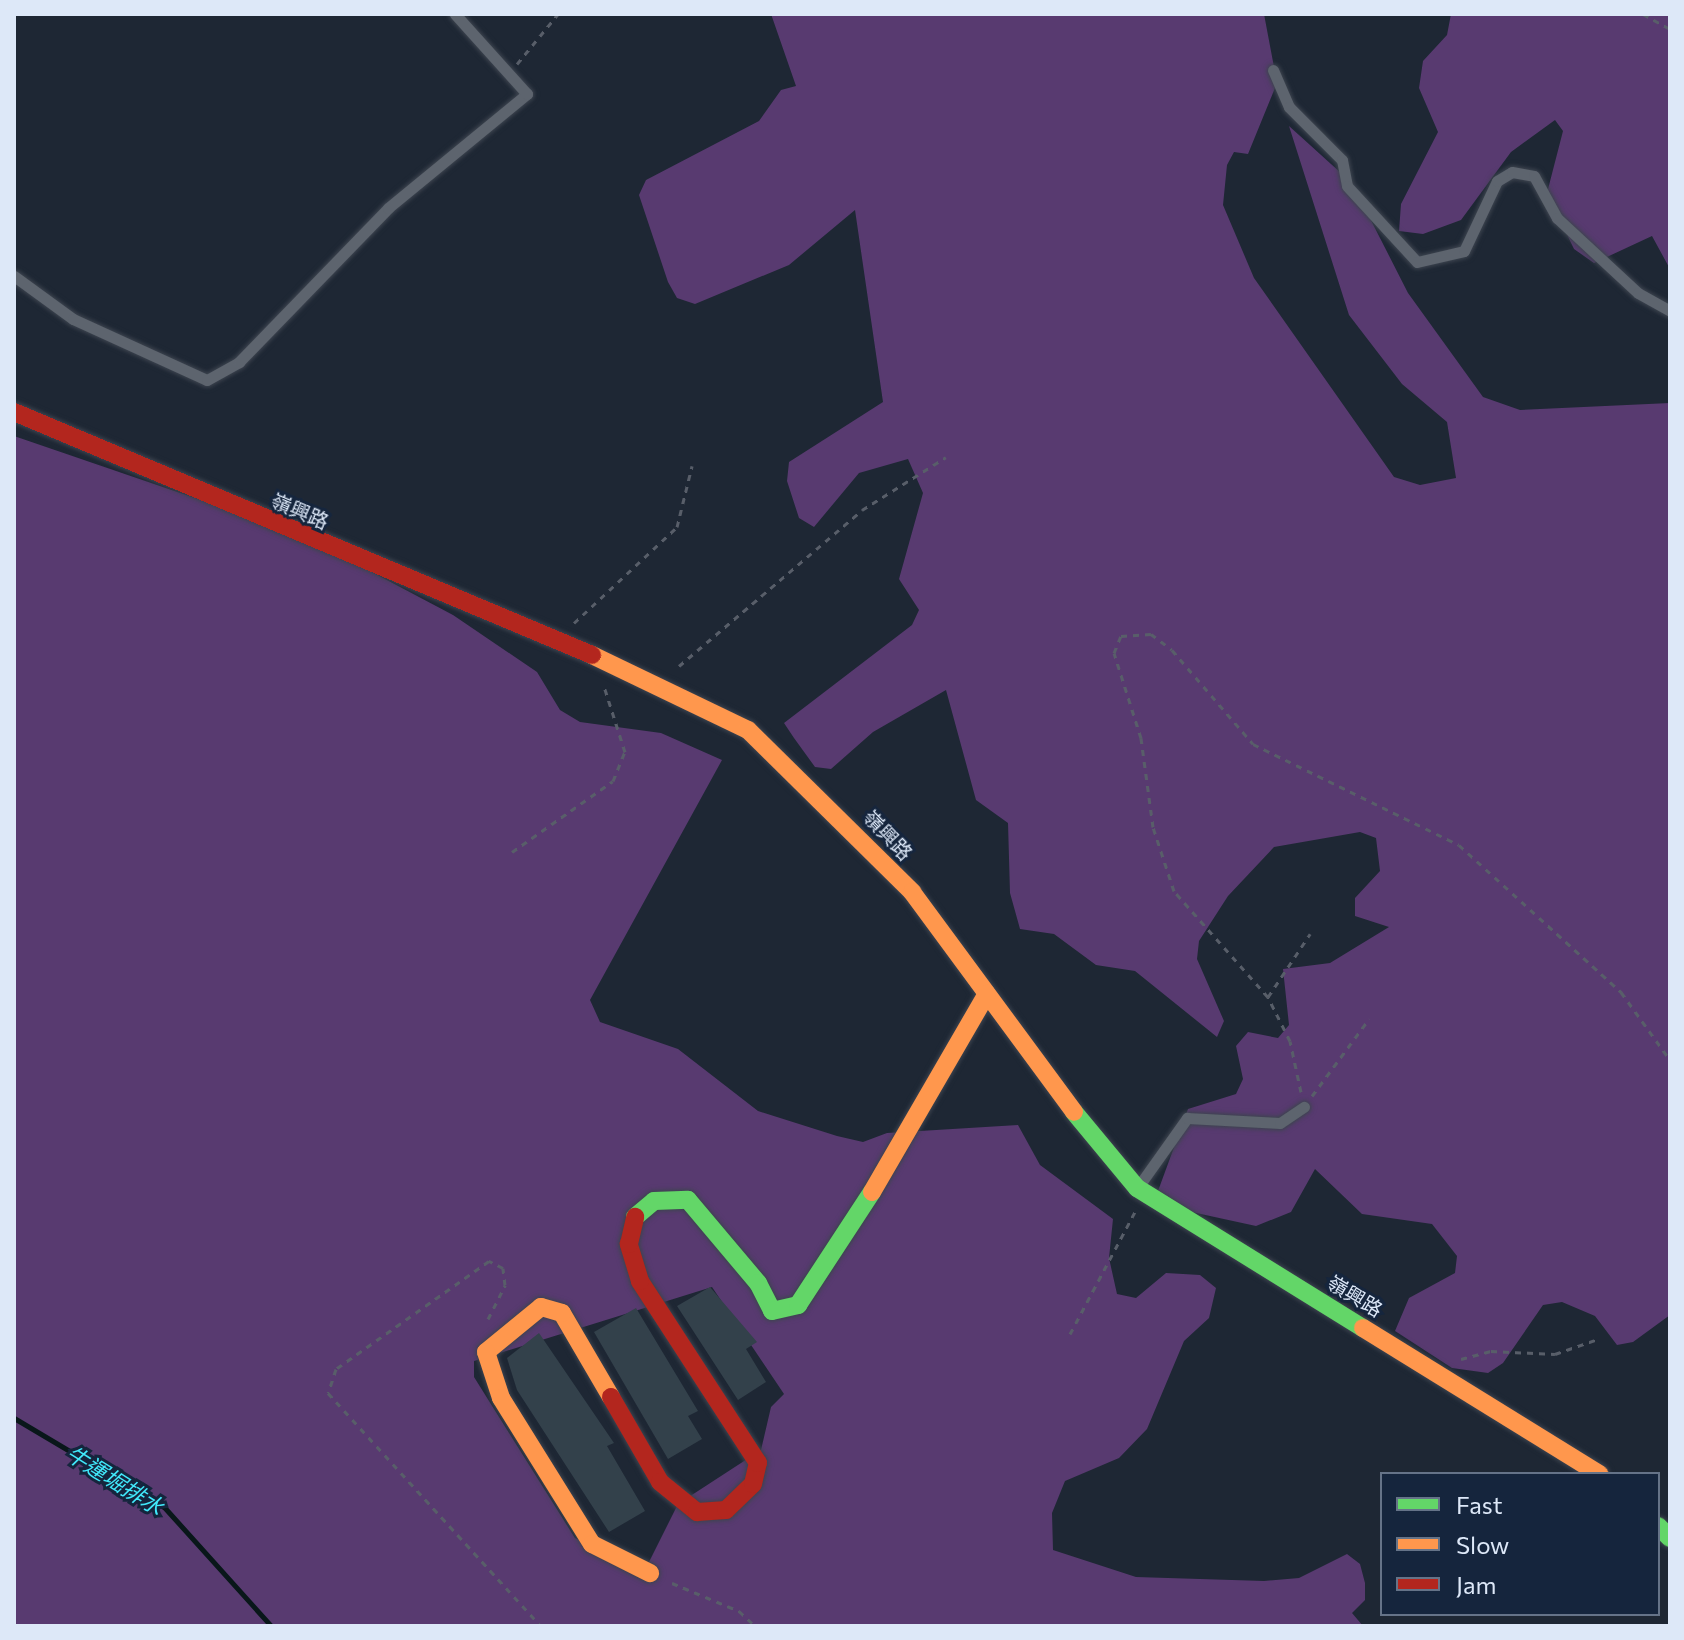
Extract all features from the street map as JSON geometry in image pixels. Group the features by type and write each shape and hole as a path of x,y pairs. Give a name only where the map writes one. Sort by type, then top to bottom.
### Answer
{"main road":[{"name":"嶺興路","path":"14,412 560,647 664,685 748,730 912,892 1137,1188 1596,1472"},
{"path":"650,1573 592,1544 501,1398 486,1352 541,1307 562,1313 660,1482 697,1512 726,1510 753,1484 758,1463 640,1281 629,1244 634,1218 654,1201 688,1200 758,1283 772,1311 798,1305 827,1270 987,994"}],"lane":[{"path":"14,276 73,319 207,380 239,362 388,208 527,94 512,70 455,14"},
{"path":"1273,70 1289,107 1342,160 1347,186 1417,262 1464,251 1497,181 1512,172 1534,176 1557,218 1638,293 1670,311"},
{"path":"1137,1188 1187,1118 1280,1123 1304,1107"}],"path":[{"path":"512,70 558,14"},
{"path":"1643,14 1670,29"},
{"path":"664,685 687,655 862,510 946,457"},
{"path":"560,647 582,609 677,527 692,466"},
{"path":"1304,1107 1290,1041 1268,997 1174,891 1153,827 1141,738 1114,653 1121,636 1151,634 1172,650 1253,744 1459,845 1621,992 1670,1060"},
{"path":"512,852 613,781 625,752 596,660"},
{"path":"1268,997 1310,934"},
{"path":"1304,1107 1369,1019"},
{"path":"1070,1334 1135,1215 1137,1188"},
{"path":"486,1352 484,1327 505,1285 503,1268 489,1261 336,1369 328,1393 541,1626"},
{"path":"1432,1368 1491,1351 1555,1354 1598,1339"},
{"path":"650,1573 739,1611 755,1626"}],"shaded area":[{"path":"771,14 1264,14 1277,83 1248,154 1234,152 1227,165 1223,205 1254,278 1394,477 1420,485 1456,478 1447,422 1402,384 1349,315 1289,126 1352,183 1408,293 1483,397 1520,410 1670,403 1670,1315 1633,1342 1617,1345 1595,1316 1562,1302 1543,1305 1503,1363 1488,1373 1452,1368 1395,1331 1409,1298 1455,1273 1457,1256 1432,1224 1362,1214 1315,1169 1291,1212 1256,1226 1187,1211 1158,1191 1188,1109 1236,1094 1243,1079 1236,1046 1248,1032 1278,1038 1289,1025 1283,969 1330,963 1389,927 1355,916 1355,898 1380,871 1376,838 1360,832 1274,847 1228,896 1199,941 1197,959 1224,1021 1217,1037 1135,971 1096,965 1054,934 1020,929 1010,893 1008,823 976,800 946,690 873,732 831,769 815,767 784,723 912,625 919,610 899,579 923,493 908,459 859,473 814,527 799,518 787,481 789,462 883,402 855,210 789,265 695,304 677,298 668,282 639,195 646,180 759,121 781,90 796,86"},
{"path":"1451,14 1670,14 1670,269 1652,236 1594,263 1574,249 1547,193 1563,131 1555,120 1511,152 1461,220 1423,234 1399,231 1401,204 1438,132 1419,88 1423,61 1447,35"},
{"path":"14,436 300,534 453,615 537,672 560,710 580,722 661,733 722,760 590,1000 600,1022 678,1049 758,1111 837,1136 863,1142 887,1133 1018,1125 1040,1165 1113,1219 1109,1258 1117,1294 1136,1298 1166,1273 1200,1275 1216,1288 1209,1318 1184,1341 1147,1429 1119,1458 1065,1481 1052,1513 1053,1550 1136,1577 1264,1581 1299,1578 1347,1554 1360,1564 1365,1583 1365,1600 1352,1613 1363,1626 14,1626","holes":["712,1287 784,1394 771,1407 761,1450 678,1504 645,1570 575,1538 474,1377 474,1361"]}],"building":[{"path":"710,1287 757,1342 746,1349 766,1382 738,1400 677,1306"},
{"path":"636,1308 698,1411 688,1416 702,1439 668,1459 594,1332"},
{"path":"539,1333 614,1443 607,1446 645,1511 609,1532 517,1390 507,1358"}],"waterway":[{"name":"牛運堀排水","path":"14,1418 164,1507 271,1626"}],"traffic: fast":[{"path":"1074,1112 1137,1188 1363,1328"},
{"path":"635,1217 654,1201 688,1200 758,1283 772,1311 798,1305 872,1192"},
{"path":"1660,1528 1670,1538"}],"traffic: slow":[{"path":"592,655 748,730 912,892 1074,1112"},
{"path":"872,1192 987,994"},
{"path":"611,1397 562,1313 541,1307 486,1352 501,1398 592,1544 650,1573"},
{"path":"1363,1328 1596,1472"}],"traffic: jam":[{"path":"14,412 592,655"},
{"path":"611,1397 660,1482 697,1512 726,1510 753,1484 758,1463 640,1281 629,1244 635,1217"}]}
